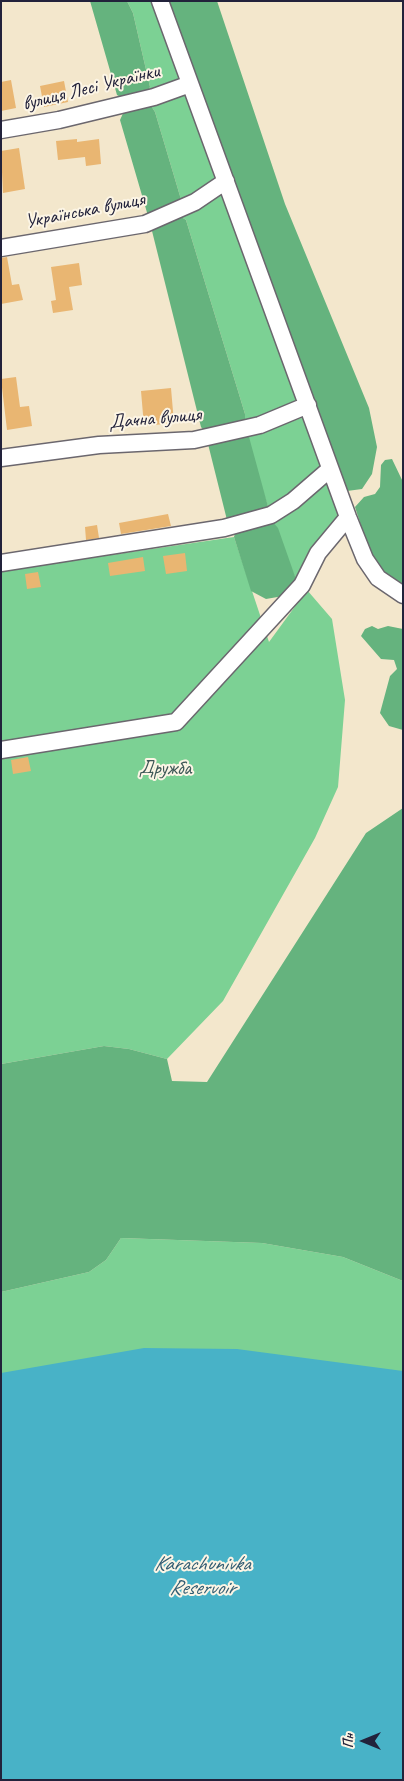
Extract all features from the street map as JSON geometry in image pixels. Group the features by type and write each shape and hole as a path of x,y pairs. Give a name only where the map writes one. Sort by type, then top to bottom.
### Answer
{"street":[{"path":"160,1 330,469 365,559 378,578 403,595"},
{"name":"вулиця Лесі Українки","path":"1,130 59,120 154,97 190,84"},
{"name":"Українська вулиця","path":"1,248 145,224 195,202 226,181"},
{"name":"Дачна вулиця","path":"1,458 99,445 194,440 260,425 308,405"},
{"path":"1,563 224,528 271,515 293,501 330,469"},
{"path":"1,750 176,722 302,585 318,553 348,517"}],"green space":[{"path":"90,1 127,1 133,13 150,87 147,93 124,99 117,95"},
{"path":"127,1 155,1 182,73 177,83 147,93 150,87 133,13"},
{"path":"168,1 217,1 285,204 369,408 377,447 372,474 362,489 347,491"},
{"path":"180,95 188,96 220,180 180,202 180,196 155,112 150,104"},
{"path":"150,104 155,112 180,196 180,202 148,216 120,120 125,109"},
{"path":"223,189 301,403 242,425 245,414 186,220 180,216"},
{"path":"180,216 186,220 245,414 245,420 242,425 205,432 201,427 152,231 153,226"},
{"path":"307,416 325,468 269,510 245,434 261,432"},
{"path":"245,434 249,437 269,510 227,520 208,444"},
{"path":"392,459 403,482 403,590 382,575 371,557 355,507 364,497 375,494 380,487 381,465 385,460"},
{"path":"328,478 341,518 297,582 271,520"},
{"path":"271,520 278,528 297,582 289,595 266,599 251,591 234,537 235,533"},
{"name":"Дружба","path":"234,537 269,642 307,590 332,619 345,700 338,787 315,838 223,1001 167,1059 129,1049 104,1046 1,1064 1,571"},
{"path":"372,626 378,629 388,626 403,629 403,730 389,726 380,713 390,676 397,669 394,660 381,659 361,636 365,629"},
{"path":"403,808 403,1281 343,1257 262,1243 121,1238 106,1260 89,1272 1,1292 1,1064 104,1046 129,1049 167,1059 172,1081 207,1082 366,833"},
{"path":"121,1238 262,1243 343,1257 403,1281 403,1430 1,1416 1,1292 89,1272 106,1260"}],"water":[{"name":"Karachunivka Reservoir","path":"144,1348 237,1349 403,1371 403,1780 1,1780 1,1373"}],"building":[{"path":"11,80 16,108 1,111 1,82"},
{"path":"64,81 68,102 44,107 40,86"},
{"path":"77,139 77,142 99,139 101,164 86,166 85,157 58,160 56,141"},
{"path":"19,148 25,189 3,193 1,151"},
{"path":"7,257 12,285 19,284 23,300 1,304 1,258"},
{"path":"79,263 82,285 69,287 73,310 53,313 51,301 56,300 51,267"},
{"path":"16,377 20,407 29,406 32,426 7,430 1,379"},
{"path":"171,388 174,423 144,426 141,391"},
{"path":"168,514 171,526 121,534 119,523"},
{"path":"97,525 99,538 86,540 85,527"},
{"path":"185,553 187,571 166,574 163,556"},
{"path":"143,557 145,571 110,576 108,563"},
{"path":"38,572 41,587 27,589 25,574"},
{"path":"28,757 31,771 13,774 11,760"}]}
